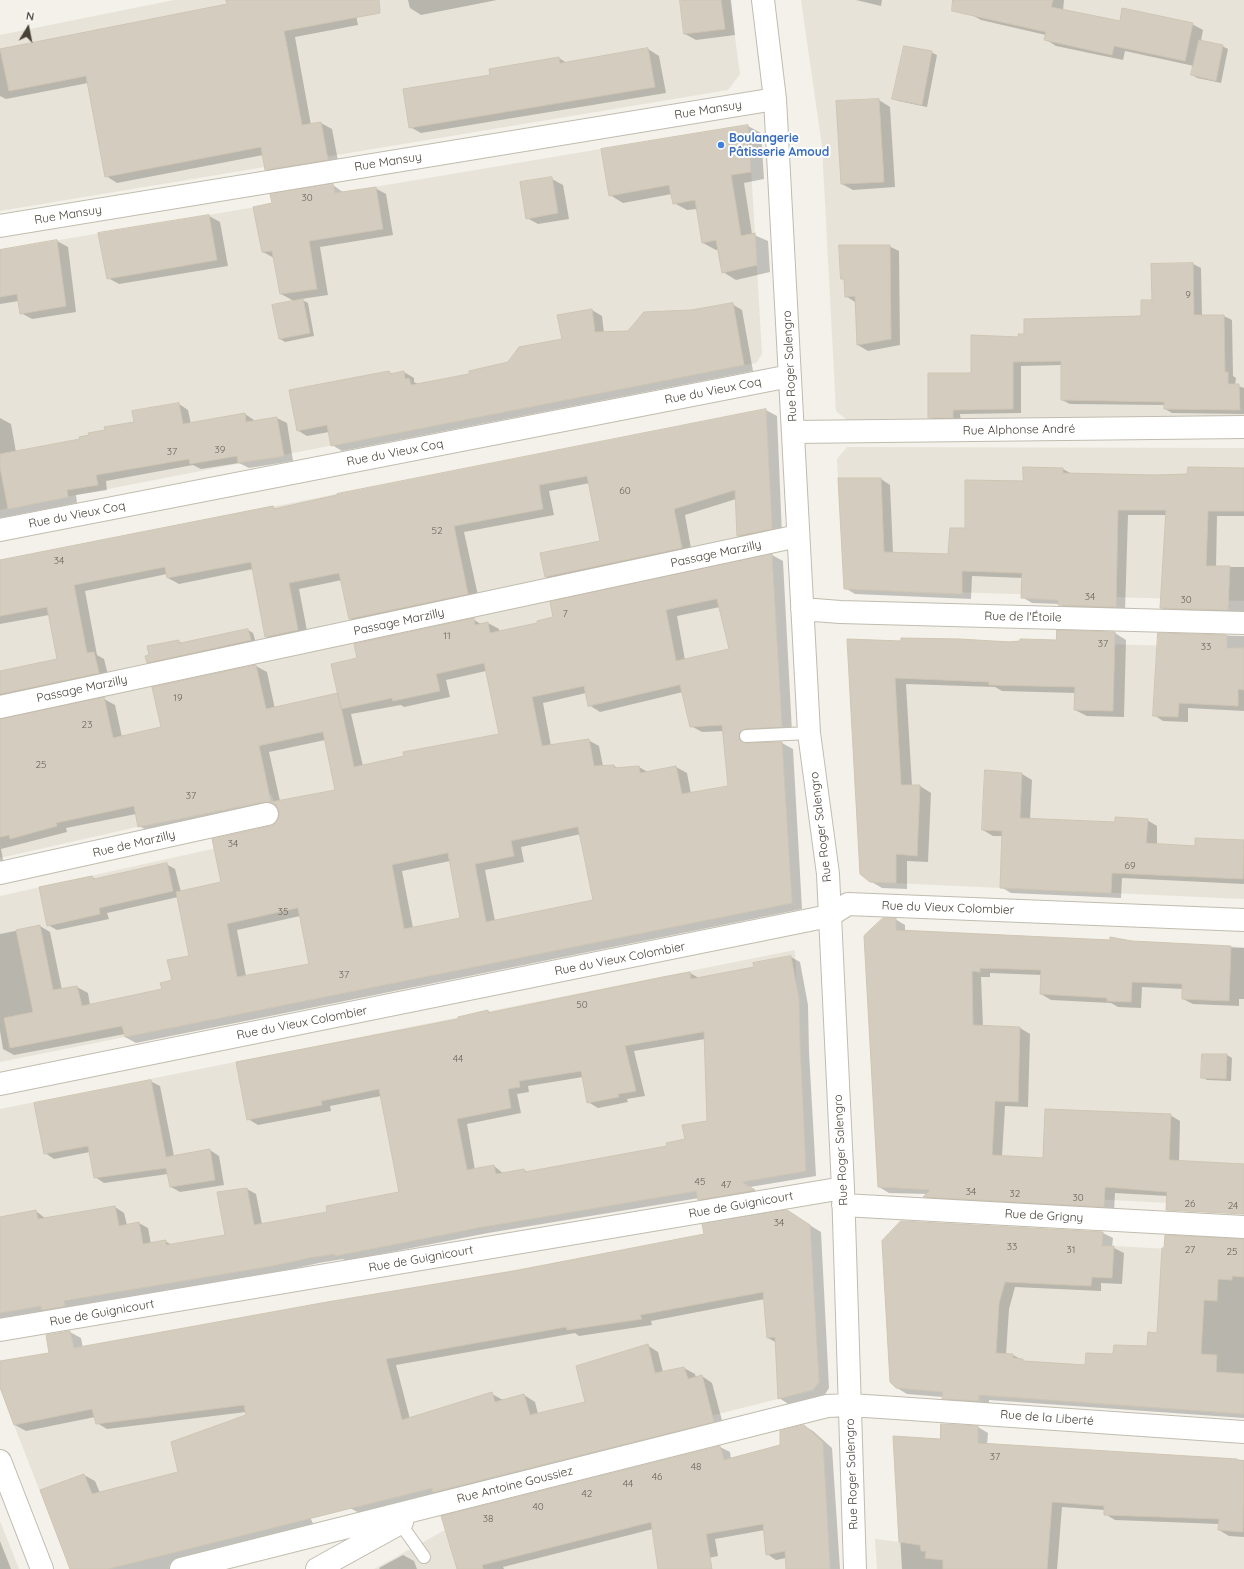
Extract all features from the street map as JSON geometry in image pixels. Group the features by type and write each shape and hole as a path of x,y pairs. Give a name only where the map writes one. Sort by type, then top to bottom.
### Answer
{"street":[{"name":"Rue Roger Salengro","path":"763,0 776,99 809,733 828,874 843,1196 855,1569"},
{"name":"Rue Mansuy","path":"0,226 776,99"},
{"name":"Rue du Vieux Coq","path":"0,530 790,376"},
{"name":"Rue Alphonse André","path":"793,432 1244,427"},
{"name":"Passage Marzilly","path":"0,707 798,536"},
{"name":"Rue de l'Étoile","path":"802,609 840,612 1244,623"},
{"name":"Rue de Marzilly","path":"0,873 267,814"},
{"name":"Rue du Vieux Colombier","path":"0,1084 829,916 848,904 1244,920"},
{"name":"Rue de Grigny","path":"843,1196 1244,1227"},
{"name":"Rue de Guignicourt","path":"0,1330 843,1196"},
{"name":"Rue de la Liberté","path":"850,1405 1244,1432"},
{"name":"Rue Antoine Goussiez","path":"181,1569 827,1406 850,1405"},
{"path":"0,1461 42,1569"},
{"path":"317,1569 428,1507"}],"lane":[{"path":"746,736 809,733"},
{"path":"400,1522 424,1557"}],"shaded area":[{"path":"174,0 730,0 740,74 728,90 0,211 0,35"},
{"path":"801,0 1244,0 1244,419 848,421 836,411 822,146"},
{"path":"743,125 748,131 750,150 762,354 756,363 0,510 0,250"},
{"path":"758,410 766,415 772,533 0,698 0,561"},
{"path":"847,447 1244,448 1244,601 851,589 844,584 837,459"},
{"path":"772,552 788,844 170,1028 0,1062 0,896 280,834 272,795 270,795 270,797 0,858 0,718"},
{"path":"901,638 1244,648 1244,899 870,882 860,874 847,639 900,641"},
{"path":"872,928 1244,947 1244,1207 884,1188 878,1182 864,936"},
{"path":"795,950 806,1171 0,1313 0,1109"},
{"path":"801,1219 810,1225 819,1382 813,1390 108,1569 70,1569 0,1389 0,1361"},
{"path":"888,1234 1244,1253 1244,1414 896,1388 890,1382 882,1241"},
{"path":"816,1436 823,1441 829,1569 374,1569 445,1530"},
{"path":"901,1437 1244,1461 1244,1569 877,1569 875,1539 899,1542 893,1443"},
{"path":"0,1521 19,1569 0,1569"}],"building":[{"path":"226,0 379,0 380,13 284,31 302,125 321,122 328,160 265,170 261,147 105,177 86,76 9,91 0,49 227,4"},
{"path":"680,0 721,0 725,29 684,34"},
{"path":"953,0 1053,0 1051,7 1120,21 1122,8 1193,23 1185,61 1114,46 1112,55 1044,40 1046,32 952,11"},
{"path":"1199,40 1223,45 1216,81 1191,75"},
{"path":"904,46 932,51 922,105 892,99"},
{"path":"648,48 655,87 409,128 403,89 490,75 489,69 559,57 560,63"},
{"path":"879,99 884,182 841,184 836,101"},
{"path":"748,125 751,172 731,175 741,236 755,233 757,265 722,273 716,240 702,243 695,200 673,204 669,185 609,196 601,149"},
{"path":"552,177 558,213 526,219 520,182"},
{"path":"333,184 335,193 376,187 383,229 309,241 317,289 280,294 272,251 262,252 253,207 272,203 270,194"},
{"path":"209,215 217,260 107,279 98,233"},
{"path":"57,240 66,306 20,314 17,294 0,297 0,250"},
{"path":"839,245 890,245 891,339 857,345 855,296 845,297 844,279 841,279"},
{"path":"1193,263 1194,315 1224,315 1225,372 1228,372 1228,384 1239,384 1240,410 1164,409 1164,402 1061,400 1061,361 1013,362 1013,409 953,410 953,418 928,418 928,373 971,373 971,335 1019,337 1018,334 1024,334 1024,319 1141,316 1141,300 1152,300 1151,264"},
{"path":"303,299 310,333 279,339 272,305"},
{"path":"733,303 744,365 331,446 327,425 297,431 289,390 389,371 390,374 404,371 405,379 409,378 411,385 469,374 469,371 508,362 519,347 562,339 557,315 592,309 595,332 628,331 644,312 691,310"},
{"path":"179,403 183,424 245,413 246,422 277,417 284,456 238,463 237,456 190,464 189,459 96,475 98,485 67,490 68,497 8,509 0,467 0,454 80,439 79,437 89,435 88,433 105,430 104,427 134,422 132,411"},
{"path":"766,409 772,529 737,536 735,490 674,509 682,548 545,577 540,553 600,541 587,476 539,485 543,509 454,526 468,594 349,619 339,573 289,583 298,630 265,637 251,562 167,578 165,567 74,585 87,653 94,652 99,673 0,694 0,671 57,659 47,607 0,616 0,560 273,506 274,509 337,494"},
{"path":"1023,467 1063,468 1063,473 1156,475 1187,474 1188,467 1244,468 1244,511 1208,511 1206,566 1230,566 1228,610 1160,608 1166,510 1118,510 1116,607 1058,605 1058,600 1021,598 1022,573 962,571 962,594 844,589 838,478 881,478 884,552 948,554 950,528 965,528 965,480 1023,481"},
{"path":"772,554 782,727 745,729 740,732 739,737 740,740 746,743 782,742 792,903 125,1037 122,1026 10,1048 4,1018 33,1012 16,930 40,925 53,990 77,986 82,1006 162,989 160,983 172,980 167,960 189,956 176,892 221,882 212,839 270,826 276,823 279,817 279,812 276,805 270,802 264,802 138,827 134,806 56,823 57,826 10,839 9,835 0,837 0,719 104,697 113,738 161,727 152,687 256,665 266,709 337,693 331,664 357,658 354,644 474,618 475,625 488,622 490,633 537,623 537,621 553,617 550,602","holes":["717,599 729,649 676,661 666,610","484,663 499,734 403,752 404,756 354,767 341,709 392,698 393,701 440,691 436,674","680,685 690,727 722,725 728,786 682,794 676,766 640,773 639,766 614,768 614,765 594,766 589,739 542,746 532,697 584,686 588,706","323,732 335,790 271,802 259,746","578,827 593,900 486,922 475,864 514,856 511,841","448,853 460,918 404,929 392,865","298,908 309,964 237,977 227,924"]},
{"path":"248,629 251,640 147,663 145,656 149,655 147,646 179,640 179,643"},
{"path":"1057,630 1115,632 1113,711 1074,710 1075,687 989,685 989,682 895,678 901,785 920,785 917,856 896,854 896,883 870,882 860,874 847,639 901,641 901,638 960,639 1009,642 1020,641 1020,639 1056,640"},
{"path":"1158,633 1227,635 1227,648 1244,648 1244,690 1238,689 1238,706 1179,703 1178,717 1153,716"},
{"path":"985,770 1022,773 1020,818 1115,822 1115,817 1148,819 1146,843 1195,846 1195,838 1244,840 1243,879 1112,873 1111,893 1000,888 1002,831 982,830"},
{"path":"167,863 173,891 99,908 100,914 47,926 39,887 92,876 93,879"},
{"path":"883,918 896,918 896,930 1110,940 1110,937 1132,941 1231,946 1229,1001 1182,999 1182,984 1132,982 1131,1002 1107,1001 1107,998 1040,994 1041,970 980,968 980,972 972,971 973,1025 1020,1027 1018,1102 995,1101 992,1155 1043,1158 1045,1109 1171,1114 1169,1160 1244,1164 1244,1214 1166,1210 1167,1192 1105,1187 1104,1207 923,1197 930,1190 878,1187 864,936"},
{"path":"791,956 799,999 806,1171 742,1182 755,1190 698,1200 696,1191 478,1228 335,1256 335,1254 309,1258 277,1265 64,1301 65,1306 42,1310 41,1306 0,1313 0,1217 36,1210 38,1219 115,1206 119,1226 139,1222 143,1244 166,1240 166,1245 225,1235 217,1192 247,1188 254,1225 327,1212 326,1206 399,1192 379,1089 321,1101 322,1105 247,1120 236,1062 458,1019 458,1017 488,1010 488,1013 690,972 691,979 754,967 753,963","holes":["704,1032 707,1121 682,1125 685,1139 666,1143 667,1146 525,1172 524,1169 496,1174 494,1165 467,1170 457,1119 511,1108 508,1089 520,1087 519,1081 581,1071 587,1103 619,1097 618,1094 636,1091 625,1046"]},
{"path":"1202,1054 1227,1054 1226,1079 1201,1078"},
{"path":"151,1080 166,1157 210,1149 215,1180 170,1187 166,1168 94,1178 88,1146 44,1154 34,1103"},
{"path":"787,1210 810,1225 819,1382 813,1390 778,1399 775,1337 767,1338 763,1292 640,1315 642,1319 567,1330 566,1327 386,1359 402,1420 492,1392 495,1402 524,1394 530,1415 585,1402 576,1366 648,1344 655,1373 684,1367 688,1379 702,1375 714,1422 433,1492 432,1488 108,1569 70,1569 40,1490 84,1474 92,1494 178,1472 171,1442 246,1415 244,1405 96,1424 92,1409 14,1425 0,1387 0,1361 49,1353 46,1335 70,1331 74,1348 327,1302 514,1271 704,1234 702,1224"},
{"path":"901,1221 1103,1232 1102,1246 1114,1246 1112,1278 1092,1277 1091,1286 1005,1282 999,1303 996,1353 1013,1354 1013,1358 1023,1359 1023,1361 1085,1365 1086,1353 1113,1354 1114,1345 1147,1346 1148,1332 1157,1333 1162,1248 1164,1248 1165,1235 1244,1239 1244,1277 1232,1276 1232,1280 1218,1279 1217,1301 1204,1300 1201,1354 1217,1355 1216,1372 1244,1374 1244,1414 979,1395 979,1401 942,1399 943,1392 896,1388 890,1382 882,1241"},
{"path":"941,1424 978,1426 978,1443 1237,1459 1244,1461 1243,1532 1218,1530 1219,1519 1104,1515 1104,1506 1052,1502 1047,1569 943,1569 943,1560 925,1558 926,1551 921,1551 920,1545 899,1542 893,1436 940,1439"},
{"path":"804,1425 823,1442 830,1569 786,1569 785,1551 766,1555 763,1524 706,1534 712,1569 658,1569 651,1522 482,1565 483,1569 457,1569 441,1516 720,1446 724,1460 780,1445 780,1431"}],"place":[{"name":"Boulangerie Pâtisserie Amoud","path":"721,145"}]}
